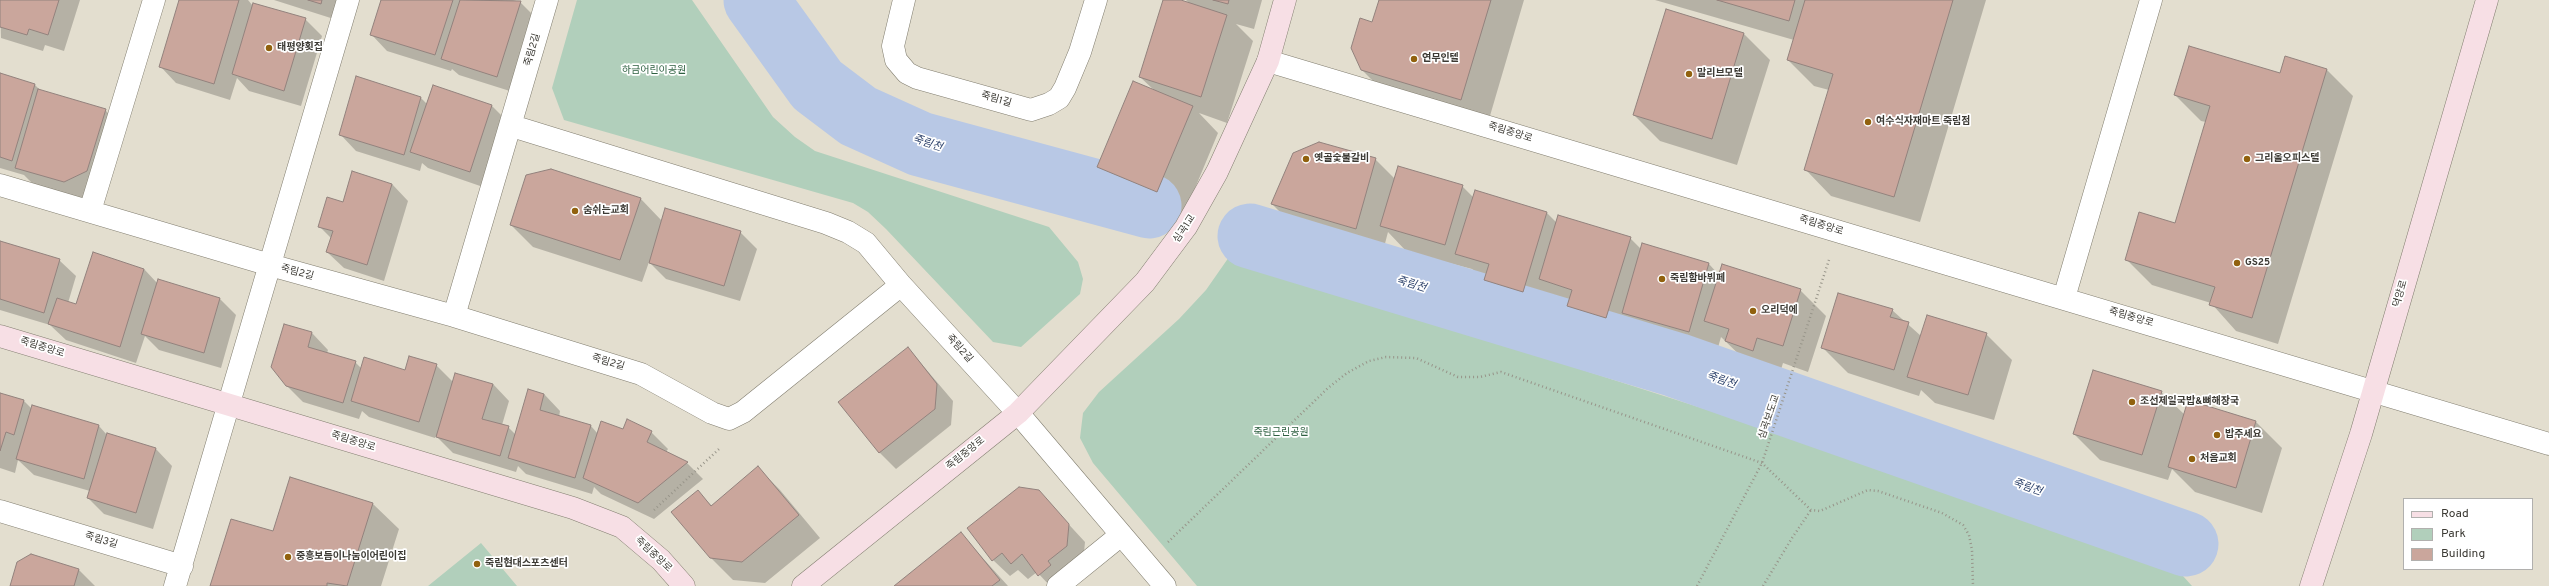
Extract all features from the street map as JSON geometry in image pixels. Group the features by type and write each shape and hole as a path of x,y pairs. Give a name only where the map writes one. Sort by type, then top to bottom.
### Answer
{"street":[{"path":"90,211 154,0"},
{"name":"죽림2길","path":"182,566 348,0"},
{"name":"죽림2길","path":"547,0 512,126 848,232 866,243 901,285 1018,413"},
{"name":"죽림1길","path":"904,0 893,46 896,60 907,72 917,78 1031,110 1050,104 1058,98 1066,88 1080,52 1096,0"},
{"path":"1268,61 1285,0"},
{"path":"2064,298 2151,0"},
{"name":"덕양로","path":"2311,586 2361,434 2487,0"},
{"name":"심곡1교","path":"1145,282 1183,232 1217,172 1268,61"},
{"name":"죽림중앙로","path":"1268,61 2373,390 2549,444"},
{"path":"454,316 512,126"},
{"path":"0,184 270,265"},
{"name":"죽림2길","path":"270,265 454,316 641,374 716,415 729,419"},
{"name":"죽림중앙로","path":"803,586 1018,413 1145,282"},
{"path":"729,419 743,412 901,285"},
{"name":"죽림중앙로","path":"0,336 573,508 622,527 661,560 684,586"},
{"path":"1018,413 1165,586"},
{"name":"죽림3길","path":"0,511 182,566"},
{"path":"1058,586 1121,535"},
{"path":"175,586 182,566"}],"path":[{"name":"심곡보도교","path":"1697,586 1762,463 1792,377 1838,231"},
{"path":"1146,563 1328,388 1369,361 1386,357 1416,358 1458,377 1480,377 1501,372 1762,463 1812,510 1820,511 1868,490 1878,491 1950,517 1963,526 1969,535 1972,550 1973,586"},
{"path":"654,510 716,454 724,441 729,419"},
{"path":"1763,586 1792,538 1812,510"}],"green space":[{"name":"하금어린이공원","path":"577,0 692,0 773,117 795,137 815,151 1049,227 1078,262 1083,279 1080,294 1021,347 993,342 886,229 868,212 853,203 564,120 552,88"},
{"name":"죽림근린공원","path":"1229,257 2165,556 2192,586 1197,586 1093,463 1080,438 1083,413 1099,392 1179,319 1206,290"},
{"name":"죽림현대스포츠센터","path":"481,543 517,586 428,586"}],"building":[{"path":"0,0 59,0 48,35 29,29 27,35 0,27"},
{"path":"179,0 239,0 214,84 159,67"},
{"path":"308,0 322,0 321,4"},
{"path":"381,0 453,0 435,55 370,35"},
{"path":"460,0 521,1 497,77 441,59"},
{"path":"1163,0 1181,0 1227,15 1201,97 1139,77"},
{"path":"1213,0 1229,0 1228,4"},
{"name":"연무인텔","path":"1379,0 1491,0 1461,100 1361,70 1351,48 1360,18 1372,22"},
{"path":"1717,0 1795,0 1789,21"},
{"name":"여수식자재마트 죽림점","path":"1805,0 1953,0 1894,197 1804,170 1833,74 1787,60"},
{"path":"253,3 306,18 284,91 232,74"},
{"name":"말리브모텔","path":"1666,9 1744,33 1712,139 1633,115"},
{"name":"그리올오피스텔","path":"2189,46 2280,73 2285,56 2327,69 2252,318 2209,305 2215,287 2125,260 2139,212 2175,223 2210,106 2174,95"},
{"path":"0,73 35,84 12,161 0,157"},
{"path":"356,76 421,97 404,155 339,135"},
{"path":"1133,81 1193,106 1157,192 1097,167"},
{"path":"433,85 492,105 470,172 410,152"},
{"path":"38,89 106,109 87,171 64,182 15,168"},
{"path":"1319,142 1376,158 1356,229 1271,204 1293,153"},
{"path":"1398,166 1463,185 1445,245 1380,226"},
{"name":"숨쉬는교회","path":"551,169 641,198 620,260 510,225 526,175"},
{"path":"352,171 392,184 367,265 326,252 333,231 318,227 327,197 343,202"},
{"path":"1475,190 1547,212 1523,292 1484,280 1489,264 1455,254"},
{"path":"665,208 741,231 724,286 649,263"},
{"path":"1558,215 1631,237 1606,318 1567,306 1572,290 1539,279"},
{"path":"0,241 60,259 44,313 0,299"},
{"path":"1642,243 1709,263 1689,332 1622,313"},
{"path":"93,252 144,269 120,347 48,324 57,298 76,304"},
{"path":"1722,264 1801,289 1783,346 1757,338 1753,351 1725,341 1729,329 1704,321"},
{"path":"158,279 220,298 204,353 141,334"},
{"path":"1838,293 1893,309 1890,317 1909,322 1894,370 1821,348"},
{"path":"1927,315 1987,333 1968,395 1907,377"},
{"path":"284,324 312,332 308,347 356,361 343,403 286,386 271,367"},
{"path":"908,347 937,384 935,409 879,453 838,402"},
{"path":"409,356 437,364 419,422 351,401 364,357 405,370"},
{"path":"2093,370 2162,391 2142,455 2073,434"},
{"path":"455,373 493,384 482,419 509,426 500,456 436,437"},
{"path":"528,389 544,394 540,410 591,425 575,478 508,458"},
{"path":"0,393 24,400 14,435 6,432 0,451"},
{"path":"2188,400 2256,421 2236,488 2168,467"},
{"path":"32,405 99,425 84,479 16,459"},
{"path":"627,419 652,431 647,442 688,462 638,503 583,478 601,421 623,429"},
{"path":"107,433 156,448 136,513 87,498"},
{"path":"758,466 799,515 742,562 710,558 671,512 698,490 711,506"},
{"name":"중흥보듬이나눔이어린이집","path":"290,477 373,503 347,586 327,583 327,586 210,586 231,519 273,531"},
{"path":"1019,487 1039,490 1069,524 1067,546 1048,561 1051,565 1038,576 1022,554 1011,564 1002,553 992,561 967,528"},
{"path":"961,532 1000,580 992,586 894,586"},
{"path":"31,554 79,569 74,586 10,586 17,562"}],"waterway":[{"name":"죽림천","path":"756,0 817,85 858,116 920,144 1149,206"},
{"name":"죽림천","path":"1250,236 1676,365 2186,544"}],"place":[{"name":"태평양횟집","path":"269,48"},
{"name":"연무인텔","path":"1414,59"},
{"name":"말리브모텔","path":"1689,74"},
{"name":"여수식자재마트 죽림점","path":"1868,122"},
{"name":"옛골숯불갈비","path":"1306,159"},
{"name":"그리올오피스텔","path":"2247,159"},
{"name":"숨쉬는교회","path":"575,211"},
{"name":"GS25","path":"2237,263"},
{"name":"죽림함바뷔페","path":"1662,279"},
{"name":"오리덕에","path":"1753,311"},
{"name":"조선제일국밥&뼈해장국","path":"2132,402"},
{"name":"밥주세요","path":"2217,435"},
{"name":"처음교회","path":"2192,459"},
{"name":"중흥보듬이나눔이어린이집","path":"288,557"},
{"name":"죽림현대스포츠센터","path":"477,564"}]}
